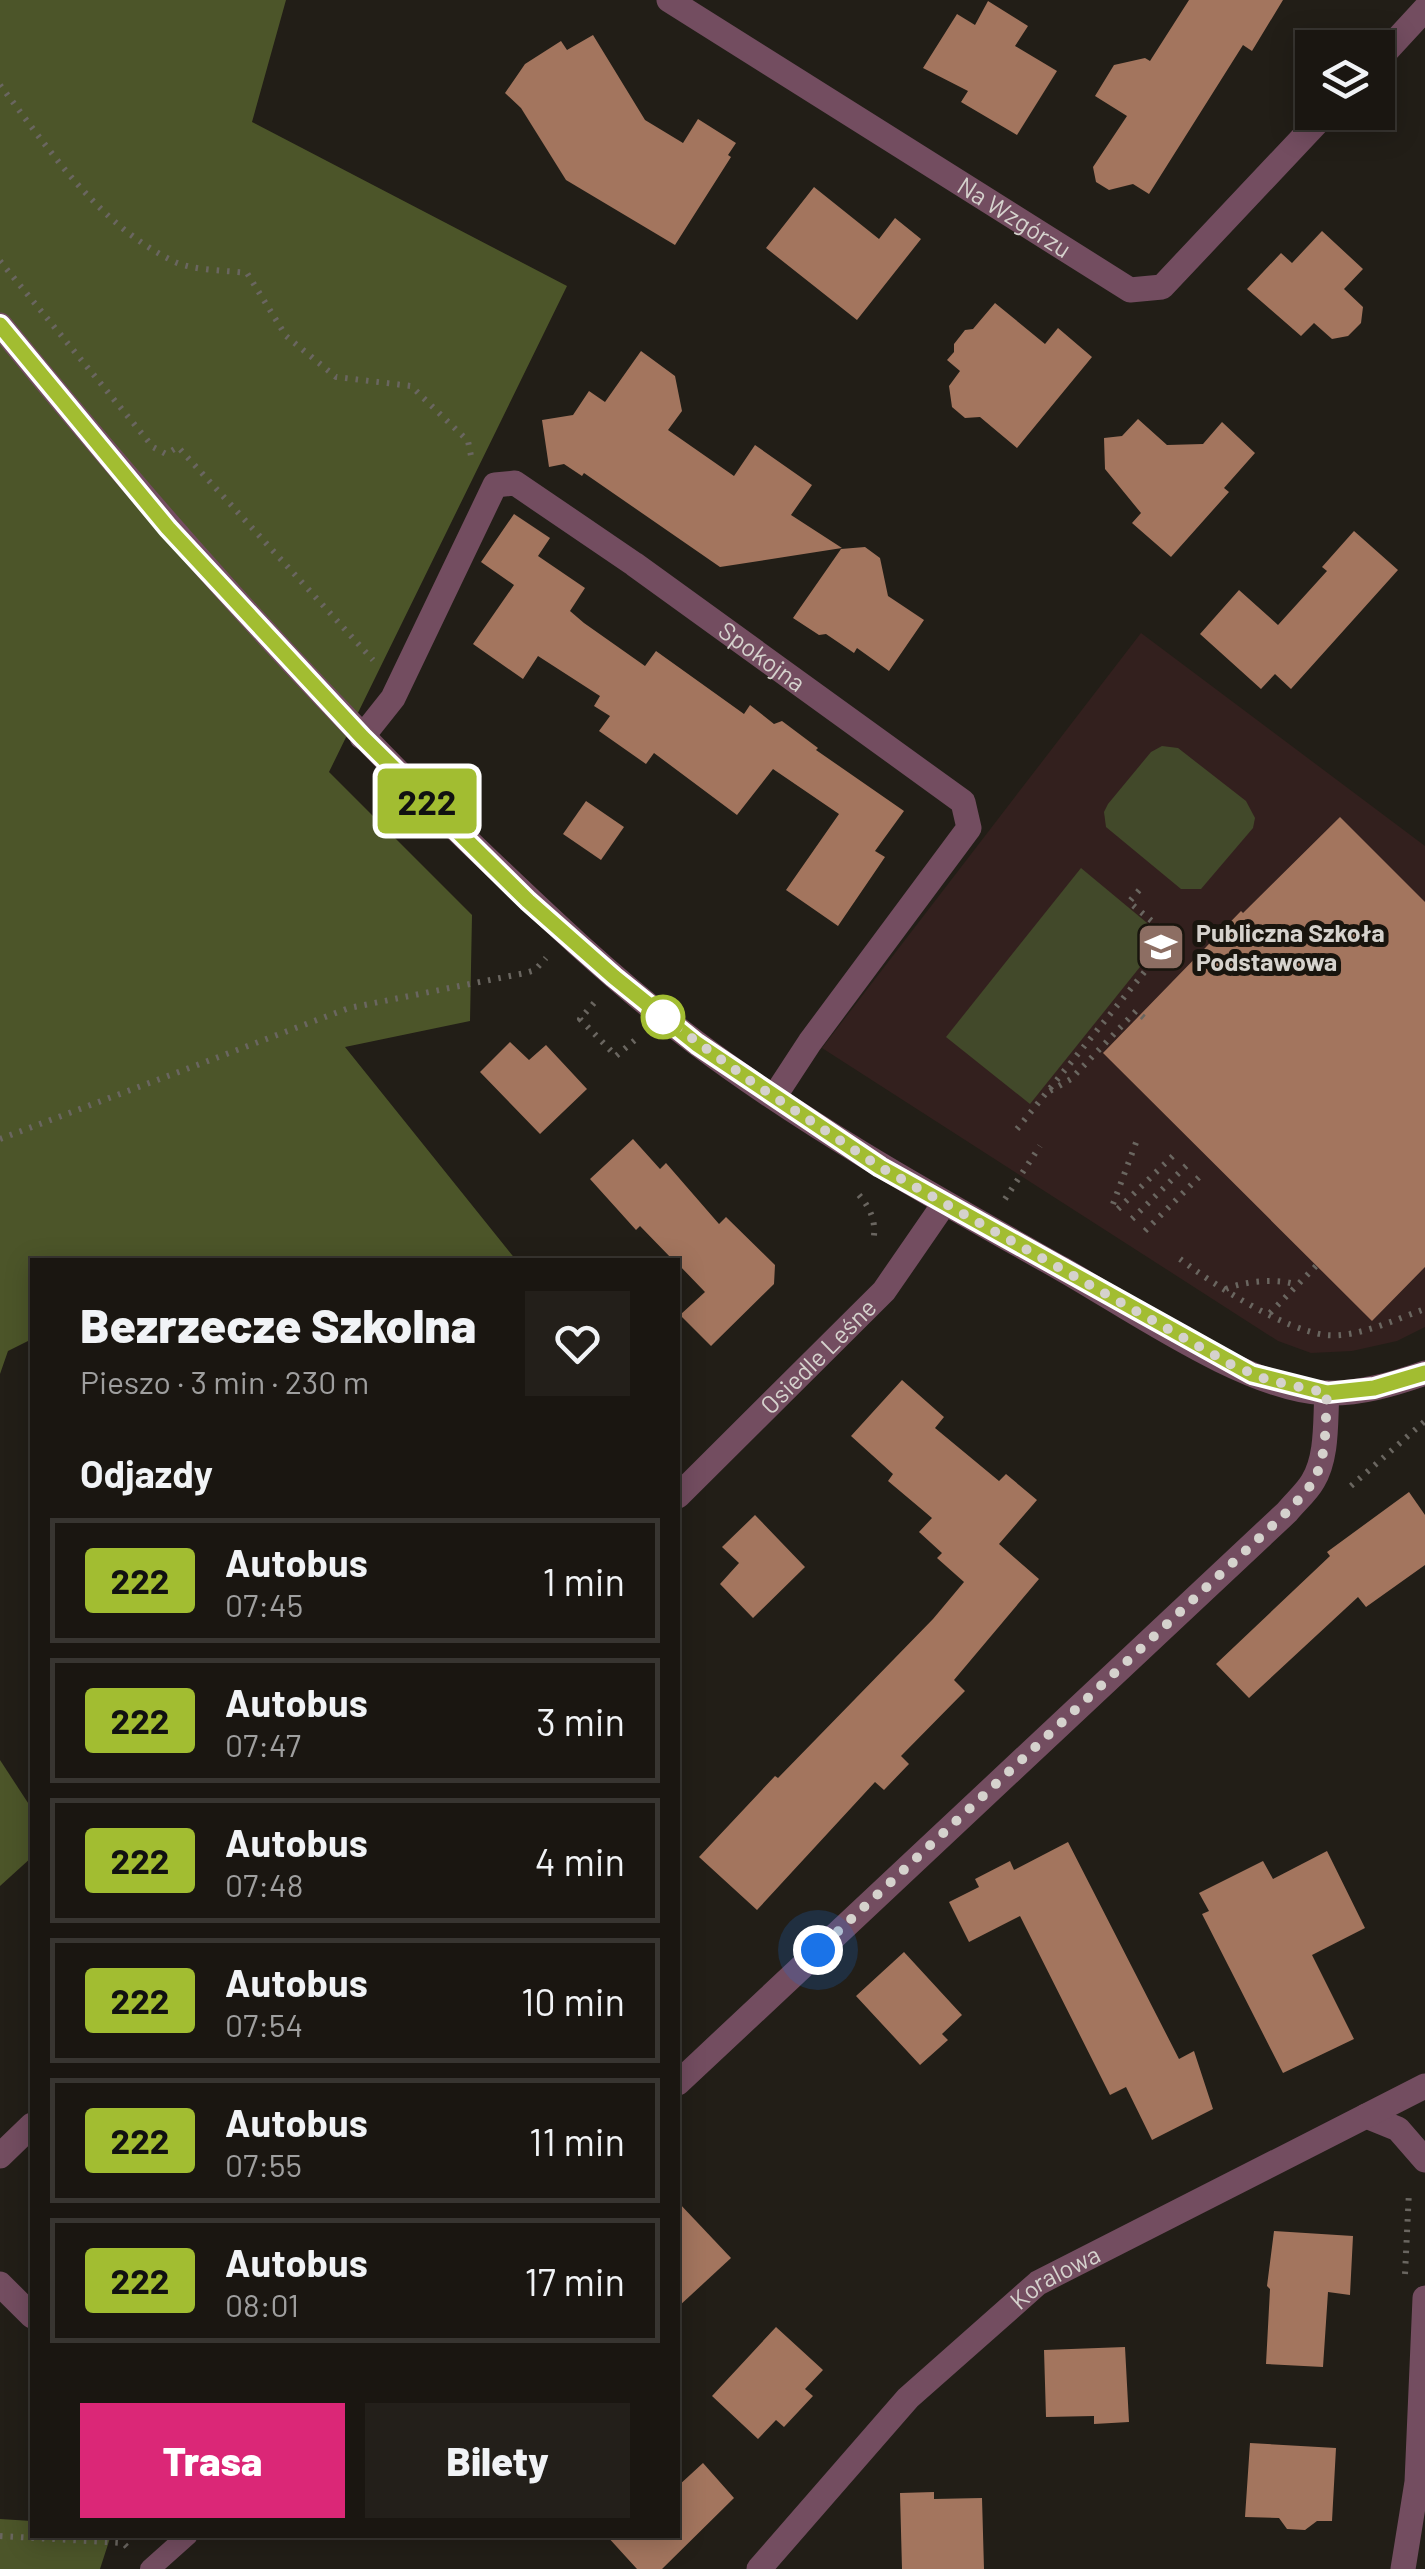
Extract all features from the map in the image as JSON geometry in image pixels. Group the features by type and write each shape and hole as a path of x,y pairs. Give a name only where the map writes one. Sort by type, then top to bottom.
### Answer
{"street":[{"name":"Na Wzgórzu","path":"669,0 1130,290 1162,287 1311,130"},
{"path":"1395,42 1425,10"},
{"path":"0,325 168,528 362,737 568,936 670,1022 842,1144 1232,1365 1268,1380 1327,1393 1374,1388 1425,1373"},
{"name":"Spokojna","path":"362,737 392,698 495,485 515,484 634,564 963,802 969,828 810,1042 774,1098"},
{"name":"Osiedle Leśne","path":"680,1494 884,1291 944,1204"},
{"path":"680,2081 1287,1512 1313,1482 1318,1470 1327,1393"},
{"name":"Koralowa","path":"759,2569 908,2398 1038,2283 1425,2086"},
{"path":"1366,2116 1398,2129 1425,2160"},
{"path":"0,2156 30,2127"},
{"path":"0,2284 30,2314"},
{"path":"1403,2569 1417,2482 1425,2298"}],"lane":[{"path":"143,2562 183,2538"}],"path":[{"path":"0,85 72,178 119,226 174,262 247,273 286,336 336,377 411,386 468,442 480,516"},
{"path":"0,260 154,447 166,454 178,447 381,669"},
{"path":"1018,1129 1172,938 1129,902 1141,888"},
{"path":"0,1139 349,1008 535,970 568,936"},
{"path":"598,998 580,1019 616,1056 641,1034"},
{"path":"1047,1093 1071,1079 1136,1011 1144,1018"},
{"path":"1137,1140 1115,1206 1178,1151"},
{"path":"1003,1202 1040,1146"},
{"path":"1132,1219 1189,1163"},
{"path":"1146,1231 1201,1175"},
{"path":"854,1190 870,1210 875,1224 870,1251"},
{"path":"992,1196 1016,1209"},
{"path":"1180,1258 1225,1290 1291,1326 1328,1336 1372,1328 1425,1310"},
{"path":"1270,1313 1316,1266"},
{"path":"1225,1290 1236,1284 1288,1282 1297,1286"},
{"path":"1342,1495 1425,1421"},
{"path":"0,2536 30,2538"},
{"path":"35,2538 123,2543 143,2562"}],"shaded area":[{"name":"Publiczna Szkoła Podstawowa","path":"1141,633 1425,846 1425,1327 1397,1341 1352,1351 1311,1353 1278,1341 822,1048"}],"green space":[{"path":"0,0 286,0 252,122 567,286 329,772 472,915 470,1021 345,1047 514,1258 30,1258 30,1340 8,1351 0,1374"},
{"path":"1162,746 1178,748 1246,801 1255,818 1253,828 1201,889 1181,889 1106,827 1104,812 1108,804 1151,752"},
{"path":"1081,868 1164,937 1030,1104 946,1037"},
{"path":"0,1760 30,1806 30,1859 0,1886"},
{"path":"0,2519 30,2521 30,2538 110,2538 100,2569 0,2569"}],"building":[{"path":"1189,0 1283,0 1252,51 1243,45 1149,194 1133,184 1109,190 1096,182 1093,167 1127,116 1095,96 1114,65 1145,58 1150,61"},
{"path":"988,1 1028,26 1015,46 1057,71 1017,135 961,102 968,91 923,68 957,14 975,25"},
{"path":"593,35 645,120 683,143 698,119 736,143 675,245 566,180 521,108 505,93 525,64 561,41 567,50"},
{"path":"814,187 879,239 895,218 921,239 857,320 766,248"},
{"path":"1322,231 1363,269 1344,289 1363,307 1361,323 1348,336 1332,339 1314,323 1301,336 1247,289 1281,253 1292,263"},
{"path":"995,303 1045,344 1058,328 1092,357 1017,448 980,417 965,418 952,407 949,386 960,371 947,360 965,330 973,329"},
{"path":"641,351 675,376 682,411 668,430 734,476 755,445 812,485 791,515 842,548 720,567 584,473 582,476 564,464 549,467 542,420 573,415 589,391 605,402"},
{"path":"1138,419 1167,445 1203,444 1222,422 1255,453 1224,488 1229,492 1171,557 1132,523 1141,513 1105,469 1104,438 1122,436"},
{"path":"514,514 550,538 538,556 585,588 570,611 584,623 645,666 656,651 744,714 750,705 774,724 782,721 816,750 904,811 875,851 885,857 838,926 786,890 839,814 773,769 737,815 654,753 646,764 599,731 610,716 594,706 600,696 538,656 523,679 473,644 514,585 481,562"},
{"path":"1354,531 1398,570 1291,689 1275,674 1261,689 1200,634 1239,590 1278,625 1327,571 1322,567"},
{"path":"865,547 880,558 888,596 924,620 889,671 857,648 854,653 793,618 841,549"},
{"path":"586,801 624,827 601,860 563,834"},
{"path":"1340,817 1425,902 1425,1267 1372,1321 1103,1053 1241,911"},
{"path":"510,1042 529,1060 546,1045 587,1089 540,1134 480,1072"},
{"path":"633,1139 660,1169 666,1163 719,1224 726,1217 775,1265 774,1284 711,1346 680,1315 705,1292 680,1266 680,1258 671,1258 640,1226 636,1230 590,1179"},
{"path":"902,1380 944,1417 935,1428 999,1481 1006,1474 1037,1500 999,1544 1039,1579 954,1680 965,1691 901,1756 909,1764 884,1790 875,1782 757,1910 699,1857 933,1619 964,1582 937,1558 942,1553 919,1532 932,1518 888,1481 893,1474 851,1436"},
{"path":"1409,1492 1425,1515 1425,1565 1366,1607 1358,1597 1249,1698 1216,1664 1330,1556 1327,1552"},
{"path":"755,1515 805,1567 753,1618 720,1584 739,1563 722,1547"},
{"path":"1068,1842 1179,2059 1194,2051 1213,2109 1152,2140 1126,2087 1110,2095 1020,1916 969,1942 949,1902 979,1887 975,1879 1010,1861 1014,1870"},
{"path":"1327,1851 1365,1928 1312,1955 1354,2039 1283,2073 1202,1914 1209,1911 1199,1893 1263,1861 1273,1879"},
{"path":"904,1952 962,2015 942,2034 948,2040 920,2065 856,1996"},
{"path":"680,2204 731,2258 680,2305"},
{"path":"1274,2231 1353,2236 1350,2295 1328,2292 1323,2367 1266,2364 1270,2289 1267,2286"},
{"path":"776,2327 823,2370 805,2389 813,2396 784,2427 776,2420 758,2439 712,2396"},
{"path":"1125,2347 1129,2422 1094,2424 1094,2416 1046,2417 1044,2350"},
{"path":"1250,2443 1336,2448 1332,2521 1317,2521 1305,2530 1287,2529 1279,2518 1245,2517"},
{"path":"703,2463 734,2498 662,2569 637,2569 609,2538 680,2538 680,2484"},
{"path":"934,2492 934,2499 982,2498 984,2569 902,2569 900,2493"}],"bus line":[{"name":"222","path":"0,325 168,528 362,737 528,901 697,1044 880,1167 1252,1374 1327,1393 1374,1388 1425,1373"}],"place":[{"name":"Publiczna Szkoła Podstawowa","path":"1161,947"}],"route":[{"path":"663,1017 831,1136 944,1204 1232,1365 1268,1380 1327,1393 1318,1470 1313,1482 1287,1512 818,1950"}]}
